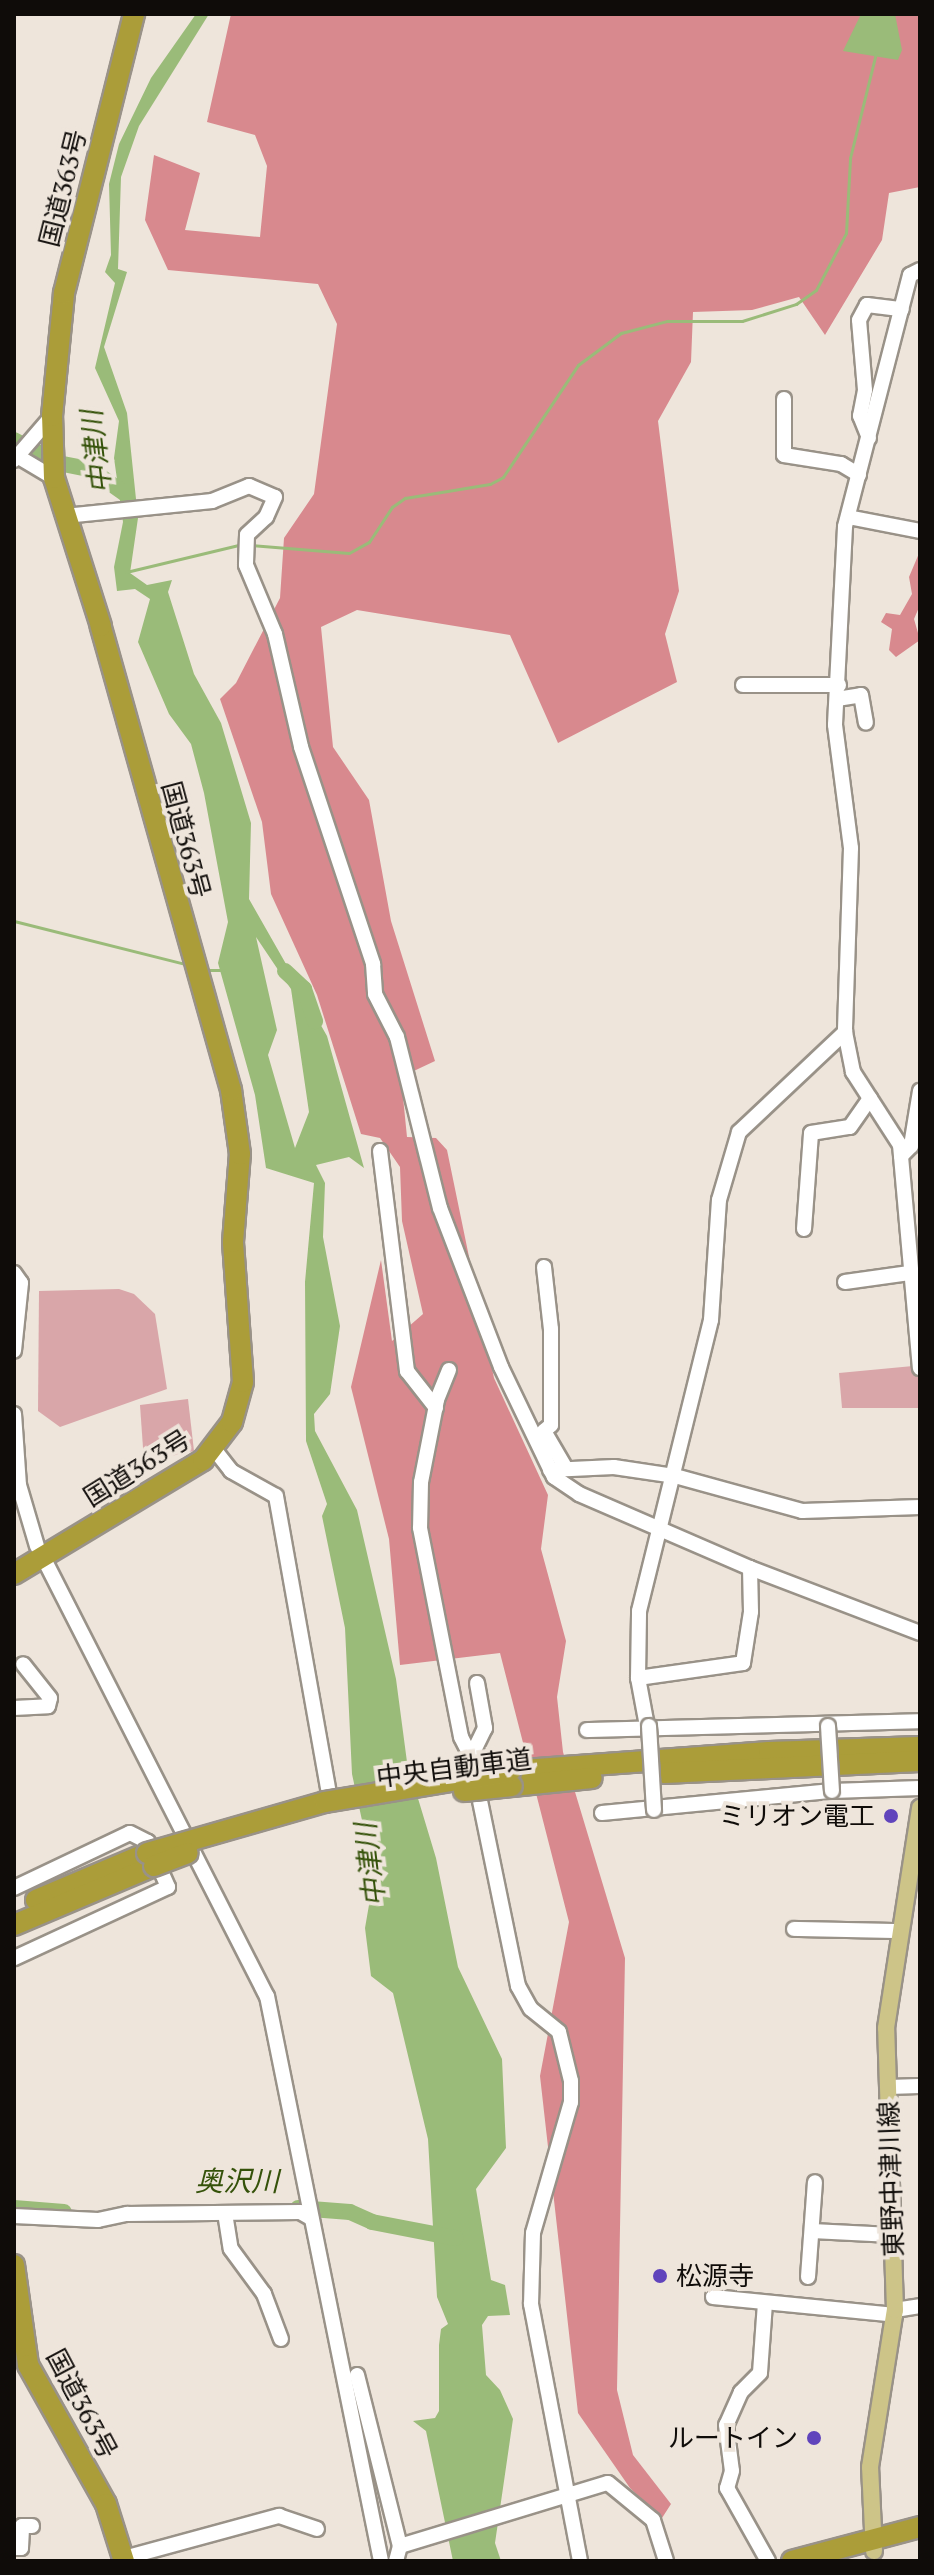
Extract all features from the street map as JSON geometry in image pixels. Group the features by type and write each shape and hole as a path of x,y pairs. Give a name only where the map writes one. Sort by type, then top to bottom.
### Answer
{"highway":[{"name":"国道363号","path":"14,1574 188,1473 214,1449 237,1411 243,1382 233,1242 239,1137 231,1090 70,514 54,478 52,416 64,293 134,14"},
{"name":"中央自動車道","path":"14,1910 151,1860 326,1813 511,1779 769,1752 920,1747"},
{"name":"中央自動車道","path":"511,1779 920,1761"},
{"name":"中央自動車道","path":"14,1925 151,1860"},
{"name":"国道363号","path":"14,2265 28,2365 106,2504 124,2560"},
{"path":"792,2561 873,2550 920,2527"},
{"path":"836,2561 920,2539"}],"main road":[{"name":"東野中津川線","path":"873,2550 870,2467 895,2313 886,2028 920,1808"}],"street":[{"path":"920,270 910,275 848,517 835,746 851,848 845,1032 853,1072 894,1130 901,1156 909,1273 920,1368"},
{"path":"869,438 860,416 865,390 859,320 867,305 876,303 902,309"},
{"path":"784,399 784,455 841,464 859,475"},
{"path":"52,416 16,458 54,478"},
{"path":"70,514 212,501 249,486 275,497 266,517 247,535 246,565 275,634 301,747 373,964 375,994 401,1050 416,1128 440,1208 501,1367 557,1469 579,1494 661,1526 750,1568 920,1633"},
{"path":"848,517 920,531"},
{"path":"743,685 861,695 866,723"},
{"path":"654,1810 648,1726 638,1678 639,1611 675,1476 711,1320 719,1200 739,1132 845,1032"},
{"path":"901,1156 911,1146 920,1091"},
{"path":"804,1229 811,1133 850,1127 870,1098"},
{"path":"380,1151 407,1371 436,1408"},
{"path":"544,1267 551,1329 551,1425 544,1431 557,1469"},
{"path":"14,1273 21,1283 14,1351"},
{"path":"845,1282 909,1273"},
{"path":"449,1370 436,1408 421,1482 420,1528 461,1737 471,1757 518,1986 531,2009 559,2032 571,2081 556,2160 533,2233 531,2304 580,2561"},
{"path":"14,1414 19,1485 37,1546"},
{"path":"214,1449 231,1471 276,1496 329,1794"},
{"path":"557,1469 675,1476 802,1511 920,1507"},
{"path":"46,1563 267,1996 381,2561"},
{"path":"638,1678 743,1663 751,1612 750,1568"},
{"path":"14,1708 48,1706 50,1698 23,1664"},
{"path":"471,1757 485,1728 477,1683"},
{"path":"587,1730 648,1726 828,1726 920,1721"},
{"path":"828,1726 832,1791"},
{"path":"602,1813 832,1791 920,1788"},
{"path":"14,1888 130,1833 148,1842 168,1887 14,1958"},
{"path":"794,1929 899,1931"},
{"path":"888,2087 920,2086"},
{"path":"808,2277 815,2182"},
{"path":"14,2216 98,2220 127,2214 310,2212"},
{"path":"225,2213 231,2249 264,2294 281,2339"},
{"path":"812,2231 892,2235"},
{"path":"713,2297 895,2313 920,2306"},
{"path":"765,2303 760,2373 741,2392 726,2425 732,2471 727,2488 768,2561"},
{"path":"357,2375 400,2551 545,2500 608,2483 618,2487 653,2520 666,2561"},
{"path":"124,2560 279,2516 317,2529"},
{"path":"14,2548 21,2548 22,2526 32,2526"}],"shaded area":[{"path":"196,14 209,14 139,126 121,177 118,269 127,272 104,347 127,413 138,518 130,573 147,585 172,580 168,592 194,674 221,723 251,823 249,899 327,1036 364,1168 349,1157 316,1165 325,1183 323,1237 340,1326 330,1394 314,1414 315,1431 357,1510 396,1679 407,1762 436,1858 458,1967 502,2059 506,2148 476,2189 491,2280 505,2285 510,2315 488,2316 482,2325 486,2375 500,2390 513,2419 495,2543 501,2561 453,2561 426,2431 413,2421 435,2418 439,2411 439,2345 441,2329 448,2324 437,2297 428,2139 393,1993 371,1976 365,1928 374,1876 352,1774 345,1628 322,1516 327,1504 306,1441 305,1282 314,1183 266,1168 255,1095 218,963 228,922 204,793 191,744 169,714 138,642 150,599 135,589 117,591 114,567 123,522 114,458 119,421 95,368 115,283 105,272 111,255 109,184 119,144 151,78","holes":["256,937 291,989 309,1112 295,1148 268,1055 277,1030"]},
{"path":"231,14 920,14 920,187 889,193 882,240 825,335 799,297 752,310 693,312 691,362 658,421 679,591 665,634 677,682 558,743 510,635 357,610 321,627 333,747 369,800 391,921 435,1061 401,1077 407,1137 436,1138 447,1150 494,1378 548,1495 541,1549 566,1641 557,1697 563,1752 625,1958 617,2390 633,2455 671,2504 662,2518 630,2488 578,2413 540,2076 569,1922 500,1653 400,1665 389,1539 351,1387 381,1260 392,1341 423,1314 402,1221 400,1167 380,1138 361,1134 317,995 271,894 262,822 220,699 236,683 280,598 284,538 314,494 337,324 318,284 168,270 145,220 154,155 200,173 185,230 260,237 267,166 255,135 207,122"},
{"path":"861,14 895,14 902,50 898,60 843,51"},
{"path":"920,551 920,605 914,619 920,640 896,657 889,650 892,629 881,622 886,613 900,615 912,594 909,577"},
{"path":"119,1289 134,1294 155,1314 167,1389 60,1427 38,1411 39,1291"},
{"path":"913,1366 920,1379 920,1408 842,1408 839,1373"},
{"path":"188,1399 194,1451 144,1462 140,1405"}],"waterway":[{"path":"250,545 349,553 369,542 392,507 405,498 490,484 503,477 578,365 621,333 667,321 742,321 796,304 816,290 846,233 850,158 876,53"},
{"path":"14,440 58,463 90,469 124,493"},
{"path":"126,572 243,544"},
{"path":"14,921 189,965"},
{"path":"208,970 224,970"},
{"name":"中津川","path":"285,971 304,989 315,1021"},
{"name":"奥沢川","path":"14,2208 64,2212"},
{"name":"奥沢川","path":"298,2208 350,2212 372,2222 455,2238"}],"place":[{"name":"ミリオン電工","path":"891,1816"},
{"name":"松源寺","path":"660,2276"},
{"name":"ルートイン","path":"814,2438"}]}
